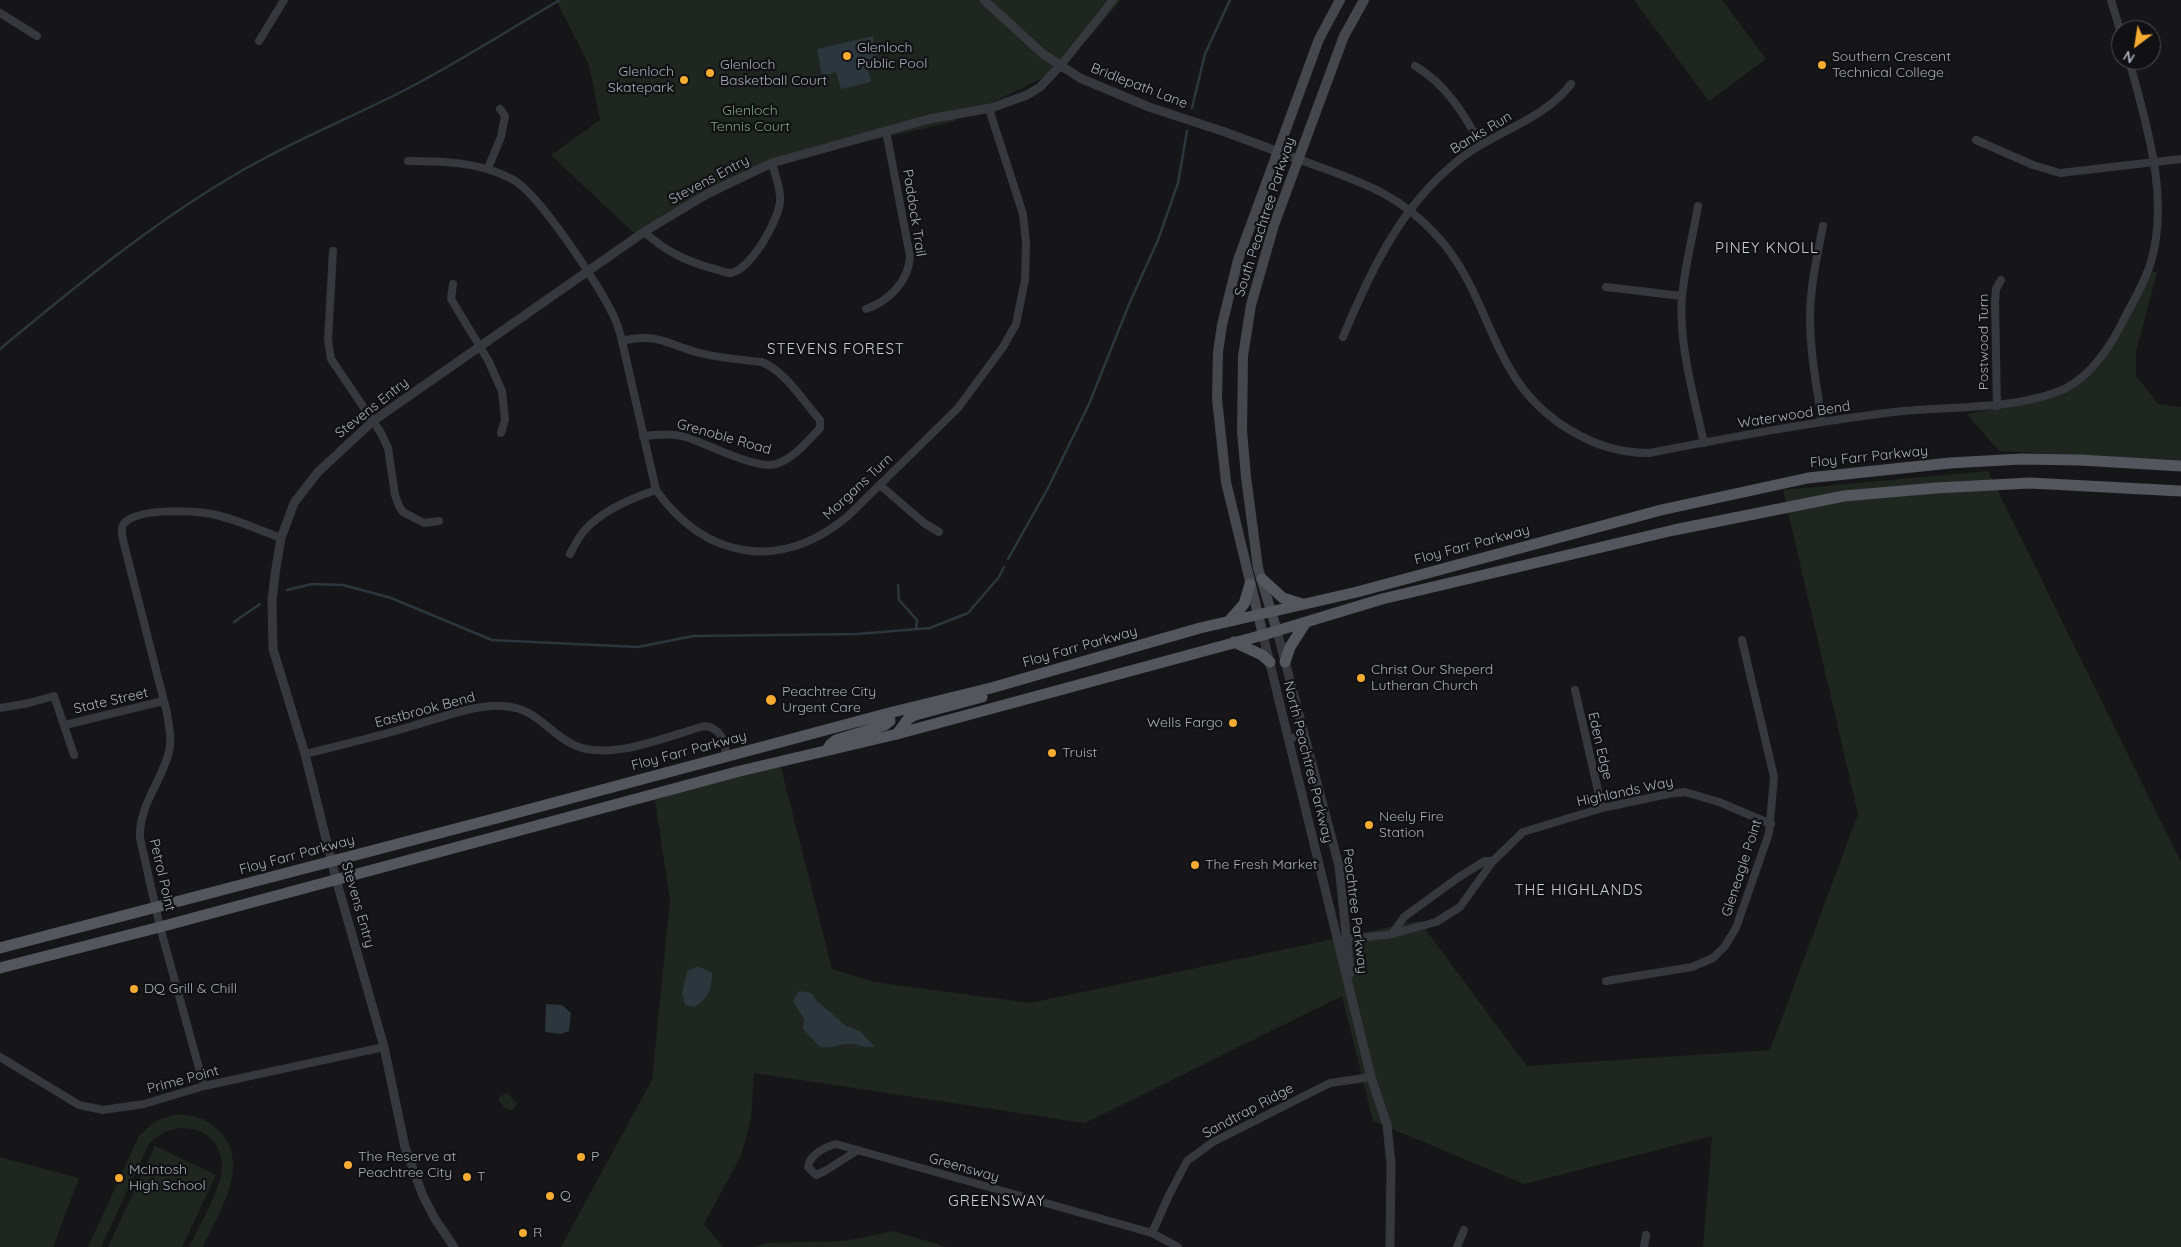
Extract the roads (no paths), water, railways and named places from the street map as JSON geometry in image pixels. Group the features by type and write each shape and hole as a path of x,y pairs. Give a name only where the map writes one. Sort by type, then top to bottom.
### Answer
{"main road":[{"name":"South Peachtree Parkway","path":"1250,584 1226,482 1216,375 1221,334 1238,260 1319,39 1340,0"},
{"name":"South Peachtree Parkway","path":"1277,630 1262,579 1250,510 1242,431 1243,356 1250,305 1274,225 1298,159 1344,36 1364,0"},
{"name":"Floy Farr Parkway","path":"0,948 889,713 991,688 1228,621 1357,592 1661,510 1808,478 1950,463 2080,460 2181,466"},
{"path":"0,968 730,774 897,734 1263,635 1382,599 1674,530 1844,496 1936,488 2030,483 2181,491"},
{"path":"1262,579 1283,598 1303,604"},
{"path":"1250,584 1263,635"},
{"path":"1228,621 1237,614 1244,604 1250,584"},
{"path":"1285,662 1290,647 1306,622"},
{"path":"1234,642 1262,655 1270,662"},
{"path":"897,734 908,719 915,715 981,697 991,688"},
{"path":"827,750 836,740 885,725 890,721 889,713"}],"street":[{"path":"259,41 284,0"},
{"name":"Bridlepath Lane","path":"984,0 1044,54 1080,78 1110,92 1298,159"},
{"path":"1061,65 1113,0"},
{"path":"2111,0 2117,20"},
{"path":"0,13 38,36"},
{"name":"Stevens Entry","path":"454,1247 436,1220 413,1172 402,1134 384,1047 331,861 305,754 273,649 272,600 281,538 294,503 318,472 372,421 644,232 707,194 772,163 929,119 989,109 1028,95 1040,87 1061,65"},
{"path":"1415,66 1428,74 1458,106 1481,145"},
{"name":"Waterwood Bend","path":"1298,159 1379,189 1410,210 1436,235 1459,265 1475,295 1495,344 1514,378 1541,410 1585,439 1622,452 1649,453 1704,442 1888,412 1997,406 2059,391 2077,381 2096,362 2112,341 2146,277 2153,252 2158,218 2150,136 2132,70"},
{"name":"Banks Run","path":"1343,337 1382,251 1410,210 1447,169 1481,145 1552,104 1571,84"},
{"path":"488,168 501,137 505,116 500,109"},
{"name":"Morgans Turn","path":"408,161 432,161 488,168 514,179 530,193 543,208 587,272 615,319 622,340 656,490 668,507 684,523 709,538 735,548 773,552 803,544 824,535 848,516 958,408 1003,347 1016,324 1025,280 1026,243 1022,214 989,109"},
{"name":"Paddock Trail","path":"866,309 879,304 892,295 910,267 910,256 886,131"},
{"path":"1976,140 2033,165 2060,173 2181,159"},
{"path":"644,232 661,247 678,257 728,273 740,270 748,264 772,226 779,209 780,190 772,163"},
{"path":"1698,206 1682,296 1687,362 1704,442"},
{"path":"1822,422 1812,356 1810,316 1818,250 1823,226"},
{"path":"333,251 328,348 331,359 388,448 395,495 399,506 403,512 424,523 439,521"},
{"name":"Postwood Turn","path":"1997,406 1995,302 1996,289 2001,280"},
{"path":"453,284 451,299 488,360 502,391 505,420 501,432"},
{"path":"1606,287 1682,296"},
{"name":"Grenoble Road","path":"622,340 650,337 700,353 762,362 779,373 820,420 820,428 812,436 785,460 774,464 762,464 746,460 671,434 643,436"},
{"path":"880,485 924,523 940,532"},
{"path":"570,554 581,535 592,523 618,507 656,490"},
{"name":"Petrol Point","path":"204,1086 160,927 140,838 139,822 169,752 171,739 122,535 124,525 135,517 151,513 202,513 234,520 281,538"},
{"name":"North Peachtree Parkway","path":"1277,630 1304,734"},
{"name":"North Peachtree Parkway","path":"1263,635 1342,941 1353,1006 1370,1077 1387,1125 1391,1164 1390,1247"},
{"name":"Gleneagle Point","path":"1606,981 1692,967 1713,958 1725,946 1736,928 1770,824 1774,777 1742,640"},
{"name":"Eden Edge","path":"1574,690 1602,808"},
{"path":"0,708 54,696 74,755"},
{"name":"State Street","path":"65,725 163,701"},
{"name":"Eastbrook Bend","path":"305,754 410,727 462,711 502,705 525,710 572,744 589,750 608,751 632,747 704,726 712,726 720,734 724,742 725,757"},
{"path":"1289,739 1304,734"},
{"name":"Peachtree Parkway","path":"1304,734 1339,866 1342,941"},
{"name":"Highlands Way","path":"1342,941 1392,934 1436,922 1460,906 1493,861 1523,832 1602,808 1685,792 1719,802 1770,824"},
{"name":"Highlands Way","path":"1392,934 1404,917 1459,877 1485,861 1493,861"},
{"name":"Prime Point","path":"0,1057 79,1105 104,1110 144,1104 204,1086 384,1047"},
{"name":"Sandtrap Ridge","path":"1152,1233 1169,1195 1188,1160 1213,1142 1330,1082 1370,1077"},
{"name":"Greensway","path":"858,1150 826,1171 816,1174 808,1167 809,1161 818,1152 836,1144 858,1150 1152,1233 1178,1247"},
{"path":"1457,1247 1464,1230"},
{"path":"1644,1247 1646,1235"}],"waterway":[{"path":"0,349 118,254 211,189 282,149 423,81 560,0"},
{"path":"1192,108 1205,54 1230,0"},
{"path":"1008,559 1048,488 1089,404 1130,302 1158,240 1178,183 1187,131"},
{"path":"287,590 312,584 343,585 391,598 492,640 638,647 693,636 857,634 930,628 968,613 999,577 1004,567"},
{"path":"898,585 899,600 917,620 916,629"},
{"path":"234,622 260,604"}],"place":[{"name":"Glenloch Public Pool","path":"847,56"},
{"name":"Southern Crescent Technical College","path":"1822,65"},
{"name":"Glenloch Basketball Court","path":"710,73"},
{"name":"Glenloch Skatepark","path":"684,80"},
{"name":"Christ Our Sheperd Lutheran Church","path":"1361,678"},
{"name":"Peachtree City Urgent Care","path":"771,700"},
{"name":"Wells Fargo","path":"1233,723"},
{"name":"Truist","path":"1052,753"},
{"name":"Neely Fire Station","path":"1369,825"},
{"name":"The Fresh Market","path":"1195,865"},
{"name":"DQ Grill & Chill","path":"134,989"},
{"name":"P","path":"581,1157"},
{"name":"The Reserve at Peachtree City","path":"348,1165"},
{"name":"T","path":"467,1177"},
{"name":"McIntosh High School","path":"119,1178"},
{"name":"Q","path":"550,1196"},
{"name":"R","path":"523,1233"}],"district":[{"name":"PINEY KNOLL","path":"1767,248"},
{"name":"STEVENS FOREST","path":"836,349"},
{"name":"THE HIGHLANDS","path":"1579,890"},
{"name":"GREENSWAY","path":"997,1201"}],"park label":[{"name":"Glenloch Tennis Court","path":"750,120"}]}
